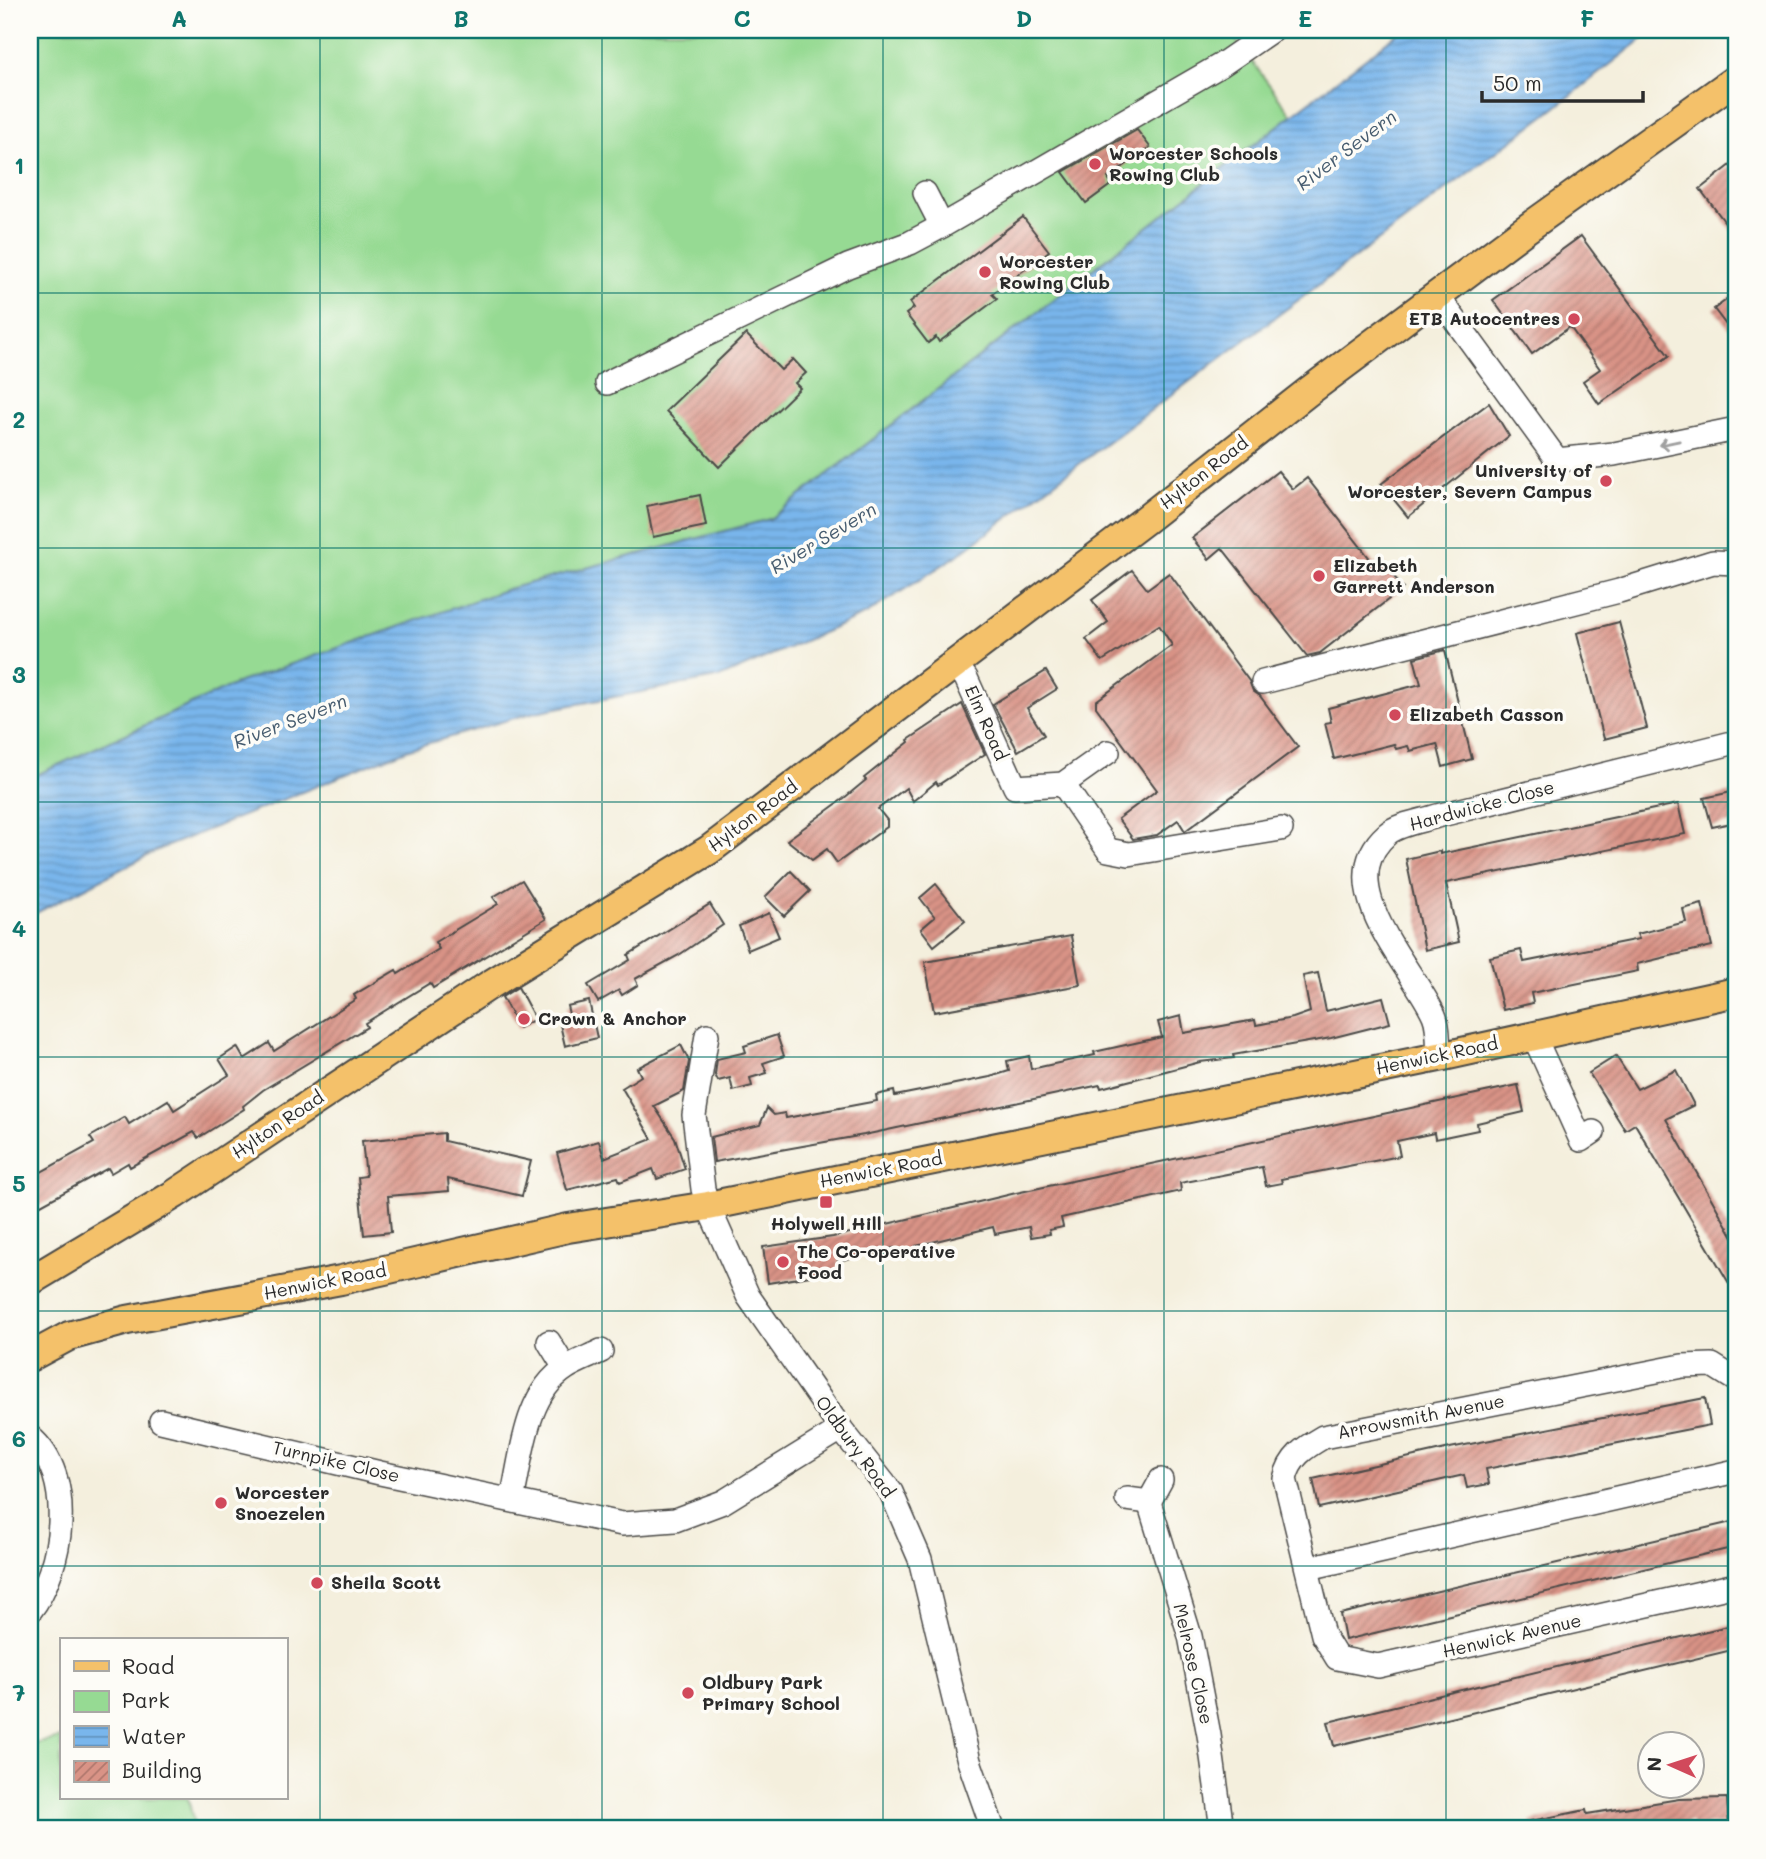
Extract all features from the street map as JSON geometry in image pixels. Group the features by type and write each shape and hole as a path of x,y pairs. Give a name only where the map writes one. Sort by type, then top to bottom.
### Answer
{"main road":[{"name":"Hylton Road","path":"30,1281 175,1194 488,986 709,850 1437,295 1736,79"},
{"name":"Henwick Road","path":"30,1357 69,1336 127,1320 341,1280 568,1228 708,1206 1439,1057 1533,1034 1736,992"}],"street":[{"path":"607,383 848,266 895,249 942,226 1221,65 1272,30"},
{"path":"925,193 942,226"},
{"path":"1437,295 1536,435 1557,460 1614,454 1736,429"},
{"path":"1263,681 1619,591 1713,562 1736,563"},
{"name":"Elm Road","path":"954,662 966,678 1015,787 1063,784"},
{"name":"Hardwicke Close","path":"1439,1057 1436,1017 1390,944 1373,910 1368,878 1369,854 1382,839 1389,832 1437,816 1736,742"},
{"path":"1108,752 1063,784 1108,850 1129,854 1281,829"},
{"path":"1533,1034 1581,1140 1593,1132"},
{"path":"707,1035 694,1115 703,1189 708,1206"},
{"name":"Oldbury Road","path":"708,1206 748,1296 841,1429 891,1492 920,1559 969,1761 993,1829"},
{"path":"549,1342 565,1368"},
{"path":"512,1500 534,1409 544,1390 565,1368 601,1352"},
{"name":"Arrowsmith Avenue","path":"1317,1611 1285,1479 1289,1464 1303,1448 1323,1437 1682,1366 1712,1365 1736,1380"},
{"name":"Turnpike Close","path":"161,1422 380,1473 622,1524 675,1520 723,1502 841,1429"},
{"path":"30,1437 53,1474 61,1520 54,1569 30,1611"},
{"path":"1308,1567 1736,1471"},
{"name":"Melrose Close","path":"1161,1480 1138,1500 1190,1636 1209,1735 1222,1829"},
{"name":"Henwick Avenue","path":"1317,1611 1323,1635 1337,1658 1378,1667 1736,1585"}],"green space":[{"path":"30,30 1238,30 1232,35 1292,115 770,519 508,589 240,682 30,778"},
{"path":"60,1738 60,1800 188,1800 195,1829 30,1829 30,1745"}],"water":[{"name":"River Severn","path":"1402,30 1654,30 1547,114 955,557 866,614 721,677 535,712 409,749 160,849 30,916 30,778 240,682 508,589 770,519"}],"building":[{"name":"Worcester Schools Rowing Club","path":"1137,130 1150,147 1108,178 1112,184 1086,203 1063,172"},
{"path":"1736,161 1736,237 1700,189"},
{"name":"Worcester Rowing Club","path":"1023,217 1049,251 992,294 997,299 939,342 936,337 928,343 906,314 914,308 910,302"},
{"name":"ETB Autocentres","path":"1581,236 1669,356 1599,404 1583,381 1600,369 1570,327 1532,354 1493,300"},
{"path":"1736,293 1736,338 1714,309"},
{"path":"746,334 781,370 793,359 806,373 795,383 800,388 719,467 666,411"},
{"path":"1489,403 1509,436 1408,517 1381,484"},
{"name":"Elizabeth Garrett Anderson","path":"1278,471 1293,489 1307,478 1375,565 1381,560 1403,588 1320,653 1307,656 1222,548 1209,559 1192,538"},
{"path":"700,495 706,526 653,537 647,506"},
{"path":"1132,570 1147,589 1169,573 1249,681 1253,691 1260,696 1298,747 1185,831 1178,820 1157,835 1133,839 1118,819 1157,790 1096,707 1096,701 1172,645 1159,625 1102,661 1086,639 1108,622 1092,600"},
{"path":"1619,622 1647,728 1604,739 1577,633"},
{"name":"Elizabeth Casson","path":"1445,650 1472,759 1443,767 1437,744 1410,751 1408,746 1396,749 1394,744 1334,759 1325,723 1331,722 1328,708 1421,684 1414,658"},
{"path":"1046,671 1057,689 1027,708 1044,735 1018,751 993,704"},
{"path":"962,704 985,754 938,785 936,782 913,801 906,788 878,809 887,820 887,827 837,863 827,849 812,860 787,840 866,780 864,778 909,742 908,740"},
{"path":"1736,791 1736,822 1712,827 1704,798"},
{"path":"1678,804 1685,834 1446,883 1459,942 1425,950 1406,859"},
{"path":"791,871 810,891 784,916 765,897"},
{"path":"522,880 546,919 433,988 430,983 365,1023 367,1027 263,1090 243,1106 244,1109 198,1138 194,1132 130,1167 128,1163 111,1173 108,1168 30,1211 30,1178 94,1143 90,1137 125,1117 129,1124 168,1100 174,1110 229,1075 219,1059 237,1047 244,1059 269,1043 274,1051 356,999 354,995 396,970 398,974 439,949 435,942 498,904 493,897"},
{"path":"936,884 965,921 934,946 921,929 935,917 920,898"},
{"path":"710,904 723,925 679,955 635,979 638,985 622,995 619,990 598,1002 588,985 630,960 628,955"},
{"path":"1702,904 1712,946 1637,964 1638,971 1531,993 1533,1003 1503,1010 1490,957 1521,950 1524,962 1639,939 1637,934 1686,922 1683,909"},
{"path":"769,913 779,937 748,950 739,926"},
{"path":"1071,936 1080,985 934,1012 925,962"},
{"path":"1318,973 1326,1011 1383,997 1390,1023 1331,1038 1233,1055 1234,1058 1200,1062 1101,1088 1100,1085 864,1135 714,1162 711,1137 760,1125 767,1108 774,1115 785,1113 786,1118 877,1101 876,1095 894,1091 895,1096 990,1077 1009,1071 1007,1061 1029,1056 1031,1069 1095,1055 1094,1052 1162,1037 1158,1022 1181,1016 1184,1033 1255,1020 1256,1025 1293,1018 1310,1012 1303,976"},
{"path":"518,987 535,1019 519,1028 502,997"},
{"path":"589,1001 597,1038 565,1046 559,1020 570,1018 567,1006"},
{"path":"777,1035 784,1056 763,1063 767,1073 750,1078 752,1086 733,1091 730,1078 718,1081 715,1075 717,1059 746,1052 744,1046"},
{"path":"681,1045 689,1061 684,1091 654,1106 675,1138 685,1169 657,1179 653,1169 620,1182 618,1177 567,1190 557,1153 599,1141 604,1158 652,1139 622,1088 641,1076 637,1068"},
{"path":"1616,1056 1637,1089 1676,1070 1694,1105 1666,1119 1736,1242 1736,1295 1635,1124 1625,1130 1589,1073"},
{"path":"1518,1085 1524,1112 1477,1123 1478,1130 1435,1139 1434,1133 1397,1141 1400,1156 1281,1179 1282,1183 1266,1186 1262,1167 1180,1183 1181,1191 1061,1218 1063,1227 1049,1230 1050,1234 1031,1237 1029,1227 995,1234 993,1227 916,1246 917,1251 896,1256 894,1248 838,1261 840,1271 768,1283 763,1247 833,1237 1016,1193"},
{"path":"444,1133 444,1141 531,1161 522,1196 448,1179 449,1191 388,1196 391,1232 364,1235 358,1177 366,1176 362,1141"},
{"path":"1705,1398 1710,1425 1486,1469 1489,1484 1467,1488 1464,1475 1319,1508 1313,1479 1450,1448"},
{"path":"1736,1521 1736,1547 1345,1640 1340,1614"},
{"path":"1736,1624 1736,1649 1334,1746 1328,1722"},
{"path":"1727,1798 1729,1824 1692,1826 1692,1822 1648,1829 1532,1829 1531,1821 1586,1810 1587,1814 1673,1800"}],"place":[{"name":"Worcester Schools Rowing Club","path":"1095,164"},
{"name":"Worcester Rowing Club","path":"985,272"},
{"name":"ETB Autocentres","path":"1574,319"},
{"name":"University of Worcester, Severn Campus","path":"1606,481"},
{"name":"Elizabeth Garrett Anderson","path":"1319,576"},
{"name":"Elizabeth Casson","path":"1395,715"},
{"name":"Crown & Anchor","path":"524,1019"},
{"name":"Holywell Hill","path":"826,1202"},
{"name":"The Co-operative Food","path":"783,1262"},
{"name":"Worcester Snoezelen","path":"221,1503"},
{"name":"Sheila Scott","path":"317,1583"},
{"name":"Oldbury Park Primary School","path":"688,1693"}]}
